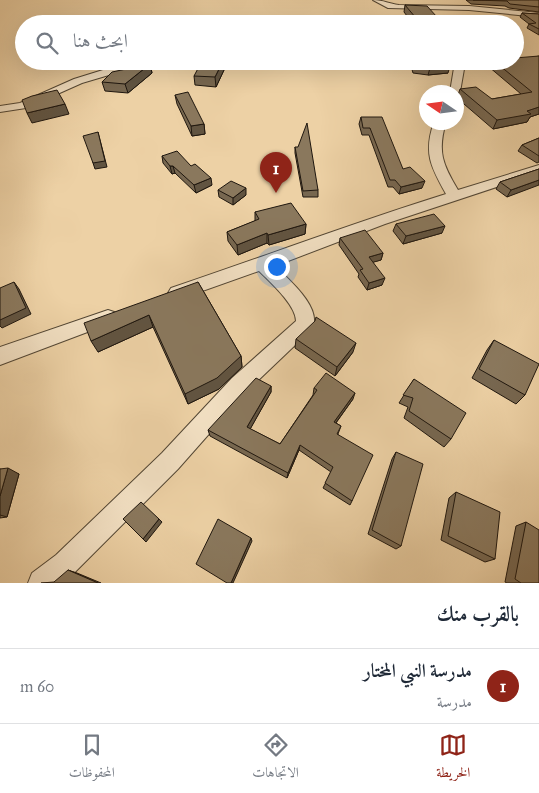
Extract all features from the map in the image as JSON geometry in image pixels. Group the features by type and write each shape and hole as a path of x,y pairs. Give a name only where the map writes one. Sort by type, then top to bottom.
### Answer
{"street":[{"path":"377,0 388,6 469,8 539,15"},
{"path":"0,109 22,106 78,81 111,70"},
{"path":"456,85 460,70"},
{"path":"437,130 433,140 436,165 454,196"},
{"path":"163,298 454,196 539,169"},
{"path":"42,583 65,564 170,460 239,385 305,324 305,313 288,290 262,263"},
{"path":"0,356 120,313"}],"building":[{"path":"473,0 539,0 539,7 510,4 507,1"},
{"path":"405,5 427,6 435,15 413,15"},
{"path":"522,13 539,14 539,29 529,24 536,23"},
{"path":"539,56 539,107 527,111 531,114 497,120 464,92 464,88 476,87 492,99 532,92 505,70 524,70 524,57"},
{"path":"142,70 125,84 102,82 112,72"},
{"path":"197,70 218,70 215,77 194,76"},
{"path":"57,90 65,104 27,113 22,100"},
{"path":"188,92 204,124 191,126 175,95"},
{"path":"361,117 382,117 403,169 410,167 425,181 401,187 395,180 390,180 370,128 363,128"},
{"path":"307,123 318,190 303,191 295,147 298,147"},
{"path":"98,132 105,161 93,163 83,136"},
{"path":"539,138 539,156 522,145"},
{"path":"177,151 191,166 195,164 211,178 194,185 173,166 170,166 162,156"},
{"path":"539,169 539,180 511,190 500,182"},
{"path":"231,181 246,188 233,198 218,190"},
{"path":"291,203 306,224 268,235 267,233 237,245 227,232 259,219 255,212"},
{"path":"434,214 445,226 406,236 396,224"},
{"path":"365,230 383,253 369,257 385,278 369,283 360,270 363,269 340,238"},
{"path":"14,282 26,308 0,320 0,288"},
{"path":"198,282 241,356 217,378 185,394 149,315 91,341 84,323"},
{"path":"316,317 356,343 337,367 296,339 315,321"},
{"path":"494,340 539,364 525,395 479,369"},
{"path":"326,373 355,393 334,422 341,426 337,434 373,455 352,501 325,483 333,467 300,445 288,473 208,430 256,378 271,386 247,427 280,444 317,390 314,388"},
{"path":"414,379 466,413 451,439 409,411 413,398 403,395"},
{"path":"396,452 423,464 401,546 372,530"},
{"path":"8,468 0,496 0,469"},
{"path":"456,492 500,512 495,559 448,536"},
{"path":"141,502 159,519 143,539 123,519"},
{"path":"218,519 251,538 231,583 227,583 196,564"},
{"path":"526,522 539,530 539,583 521,583 515,579"},
{"path":"68,570 98,583 41,583 54,582"}],"place":[{"name":"مدرسة النبي المختار","path":"276,193"}]}
